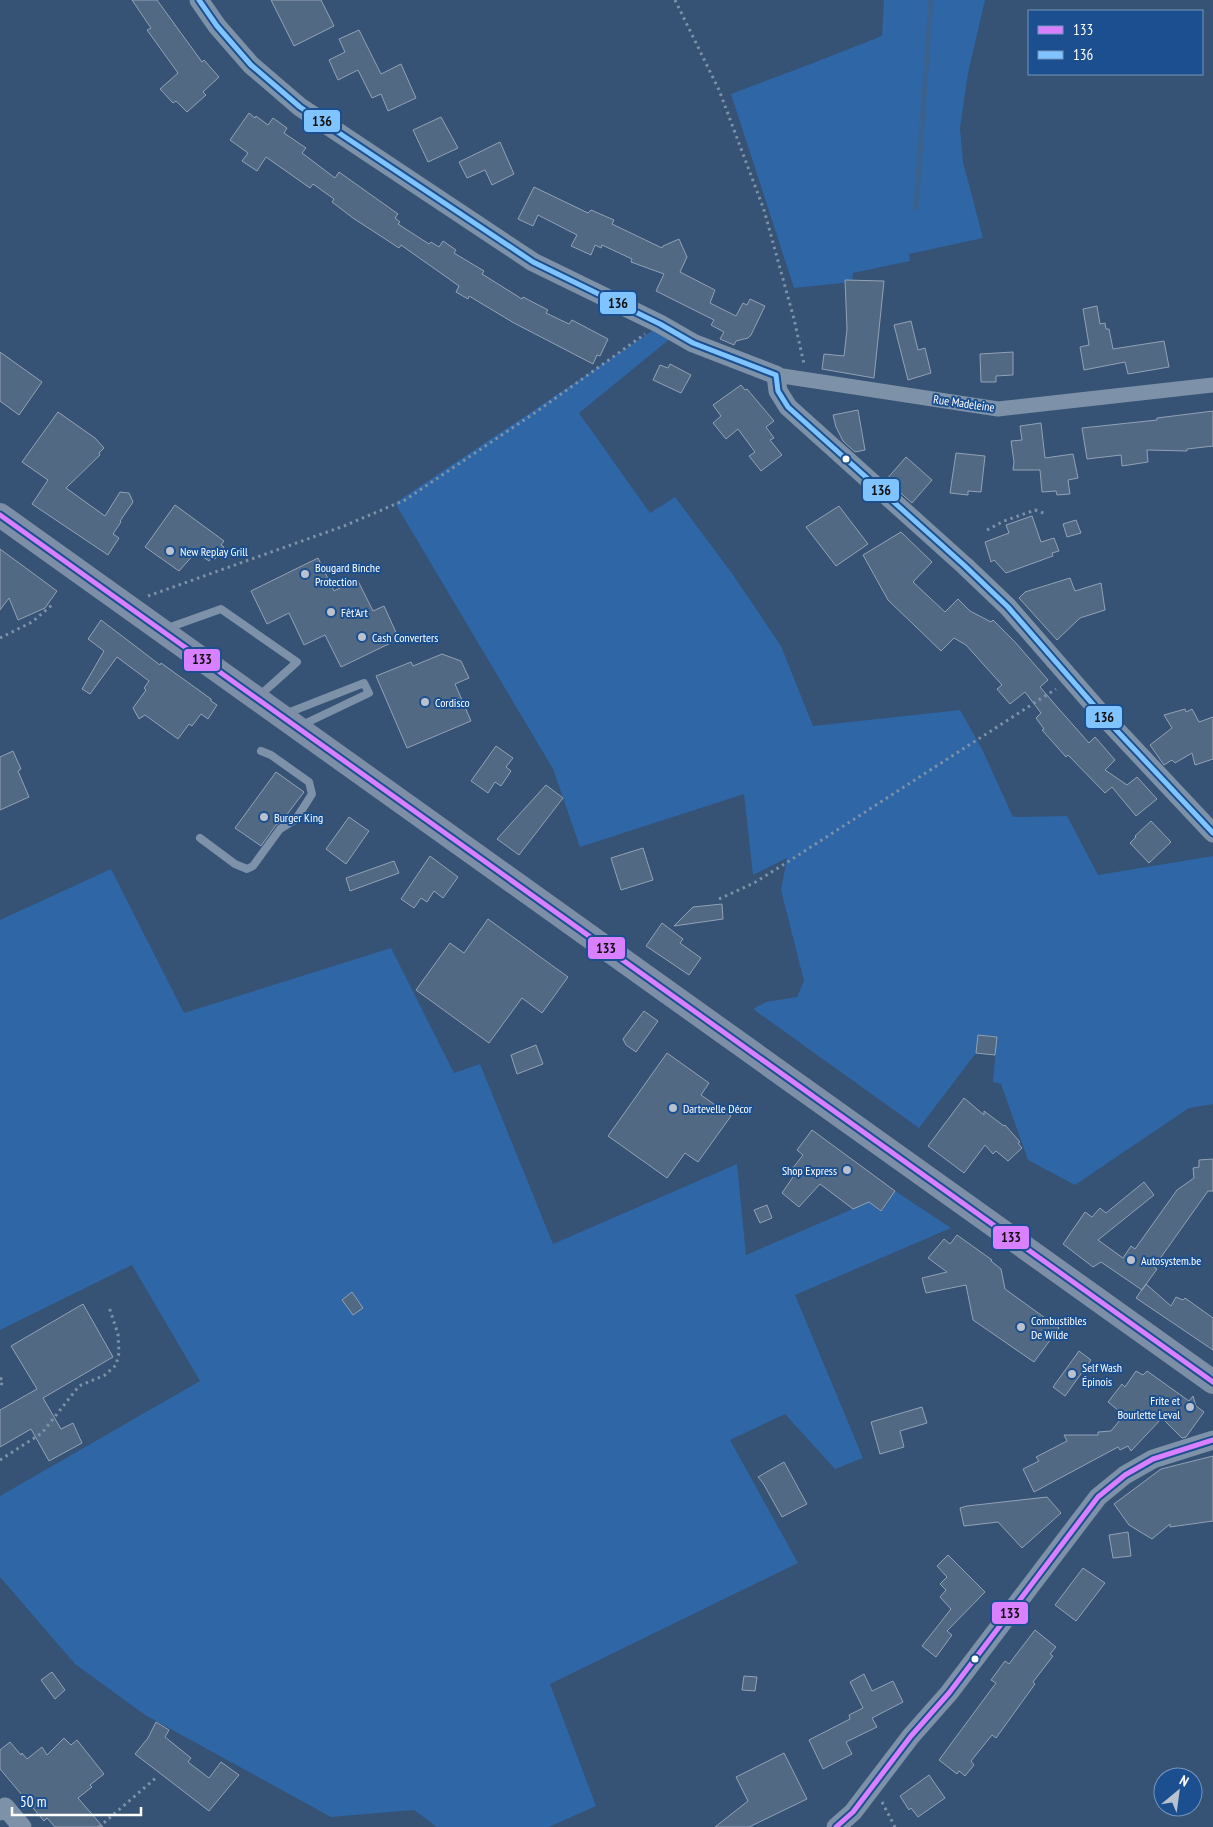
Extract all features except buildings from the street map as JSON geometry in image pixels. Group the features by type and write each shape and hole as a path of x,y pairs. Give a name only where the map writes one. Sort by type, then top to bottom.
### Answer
{"main road":[{"path":"0,515 1213,1382"}],"street":[{"path":"199,0 217,26 251,65 300,107 533,262 660,324 694,343 776,375 778,391 788,407 1008,607 1104,717 1213,833"},
{"name":"Rue Madeleine","path":"776,375 998,409 1213,385"},
{"path":"836,1827 853,1812 910,1736 949,1693 1098,1498 1125,1475 1153,1459 1213,1440"},
{"path":"2,1806 22,1827"}],"lane":[{"path":"161,630 221,609 297,662 256,698"},
{"path":"364,683 369,693 289,721 364,683"},
{"path":"200,838 235,864 247,869 253,866 280,829 296,819 312,794 309,782 271,755 260,751"}],"path":[{"path":"675,0 719,90 764,210 794,319 807,380"},
{"path":"125,604 344,526 405,500 536,412 660,324"},
{"path":"987,530 1004,521 1035,510 1046,514"},
{"path":"0,638 32,622 52,605"},
{"path":"719,898 754,883 778,868 1046,696 1070,678"},
{"path":"0,1460 42,1433 79,1386 106,1375 116,1365 120,1354 118,1334 109,1308"},
{"path":"0,1378 3,1380 0,1389"},
{"path":"99,1827 158,1776"},
{"path":"874,1786 895,1827"}],"shaded area":[{"path":"884,0 985,0 968,73 960,128 963,162 983,238 909,254 910,261 853,273 852,282 794,288 731,94 882,36"},
{"path":"655,329 671,338 579,413 650,513 675,497 731,572 781,646 813,726 960,710 982,749 1013,817 1067,816 1098,875 1213,856 1213,1104 1189,1108 1075,1185 1028,1160 1001,1084 993,1082 997,1036 978,1035 976,1053 919,1128 753,1009 766,1002 797,997 804,981 781,890 787,858 753,875 744,794 580,847 553,769 395,503"},
{"path":"111,869 184,1013 391,948 454,1073 480,1064 553,1244 737,1164 746,1255 869,1202 881,1212 895,1191 951,1228 795,1295 863,1458 835,1469 785,1414 730,1440 798,1563 550,1684 596,1806 549,1827 437,1827 414,1810 331,1817 145,1715 75,1664 0,1577 0,1496 200,1381 132,1265 0,1330 0,920"}],"waterway":[{"path":"916,208 931,0"}],"transit line":[{"name":"136","path":"199,0 217,26 251,65 300,107 533,262 660,324 693,343 776,375"},
{"name":"136","path":"776,375 778,391 788,407 1008,607 1104,717 1213,833"},
{"name":"133","path":"0,515 1213,1382"},
{"name":"133","path":"836,1827 853,1812 911,1736 949,1693 1098,1497 1125,1475 1153,1459 1213,1440"}],"place":[{"name":"New Replay Grill","path":"170,551"},
{"name":"Bougard Binche Protection","path":"305,574"},
{"name":"Fêt'Art","path":"331,612"},
{"name":"Cash Converters","path":"362,637"},
{"name":"Cordisco","path":"425,702"},
{"name":"Burger King","path":"264,817"},
{"name":"Dartevelle Décor","path":"673,1108"},
{"name":"Shop Express","path":"847,1170"},
{"name":"Autosystem.be","path":"1131,1260"},
{"name":"Combustibles De Wilde","path":"1021,1327"},
{"name":"Self Wash Épinois","path":"1072,1374"},
{"name":"Frite et Bourlette Leval","path":"1190,1407"}]}
